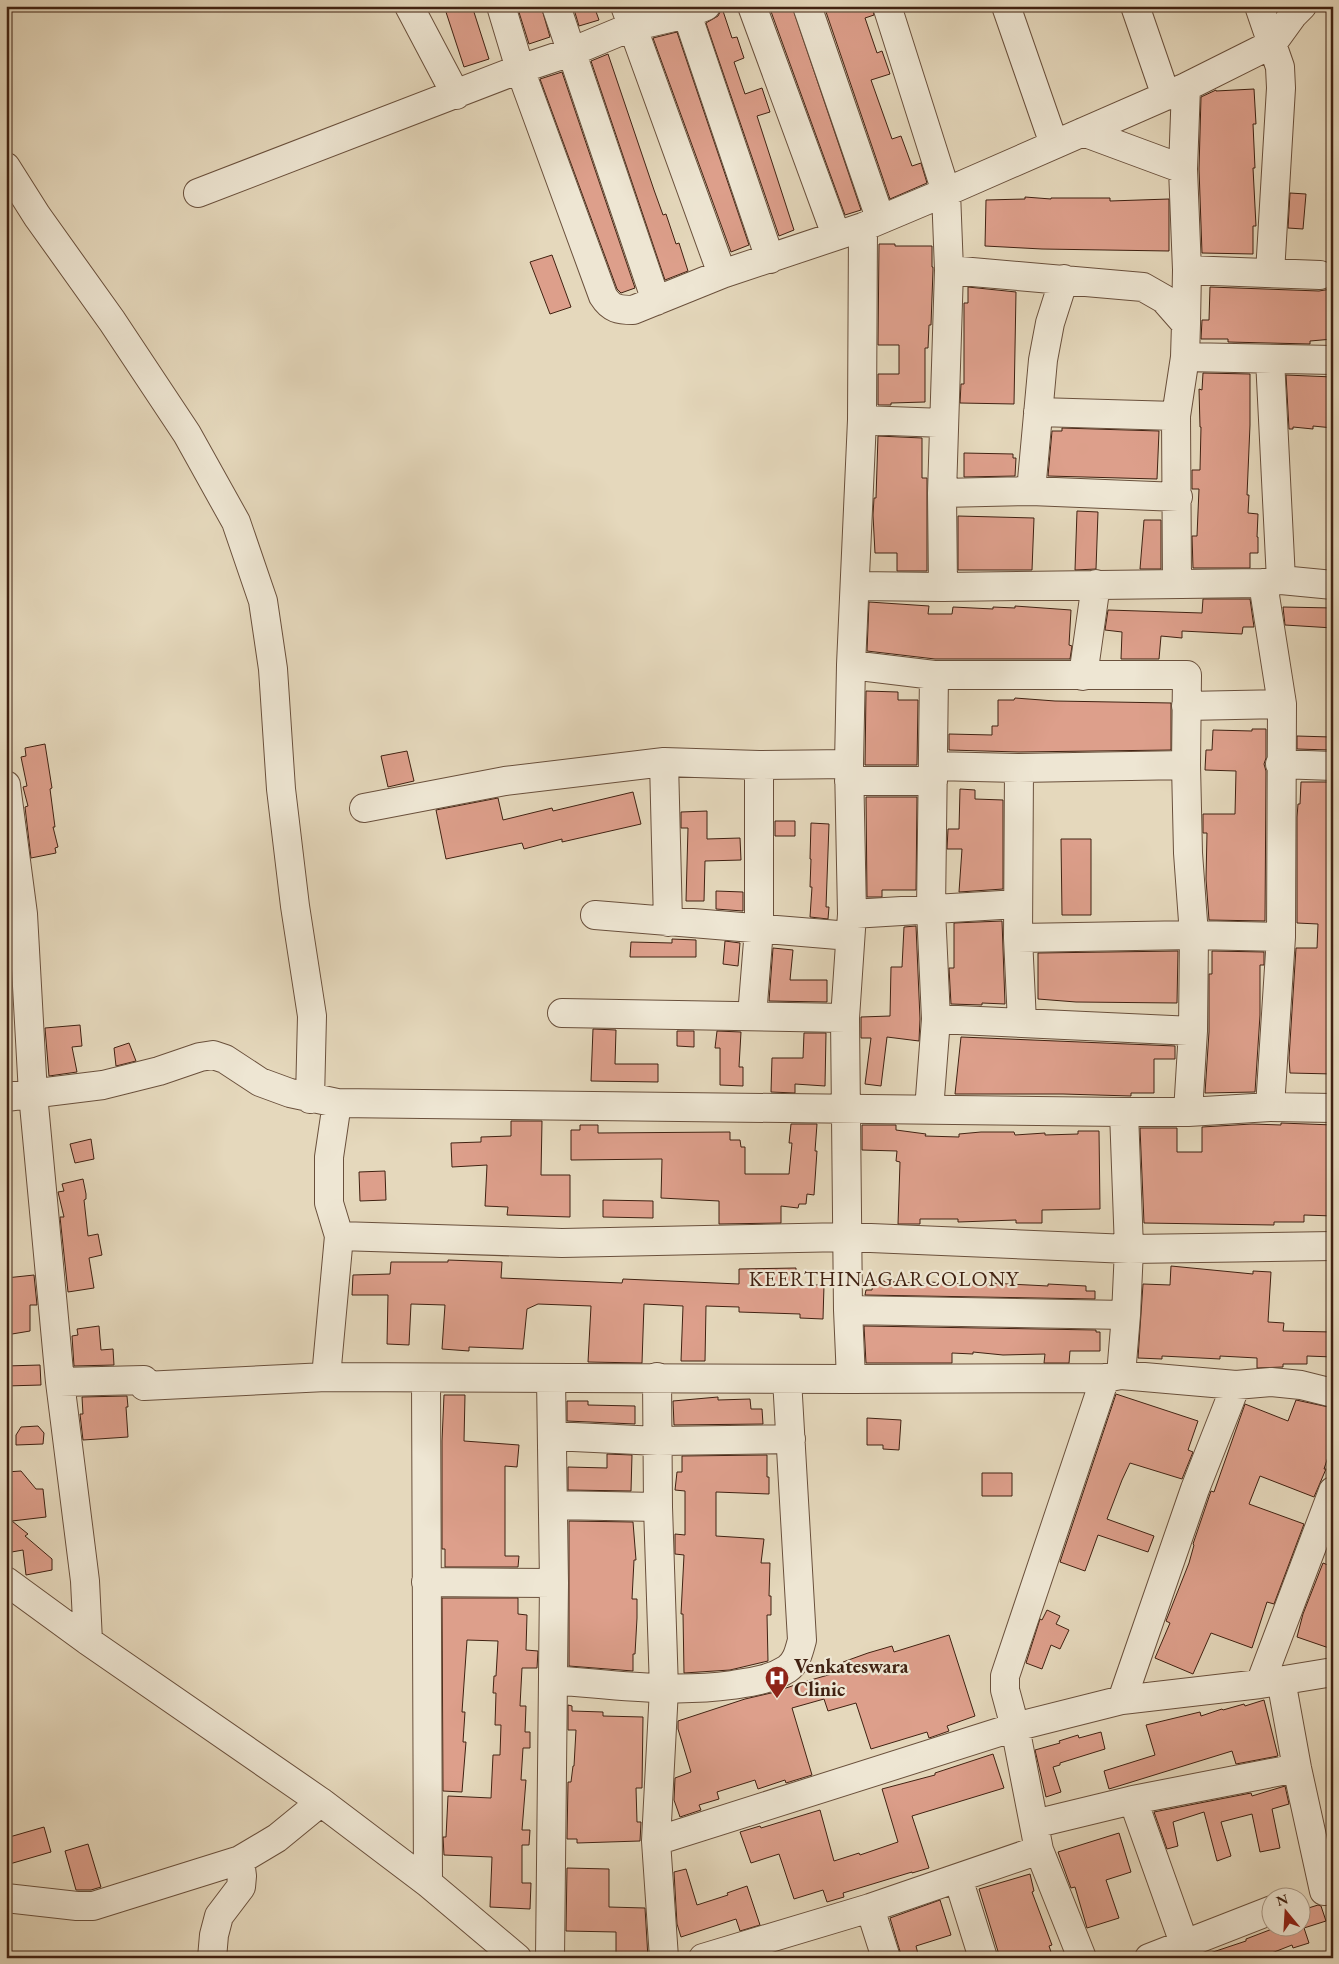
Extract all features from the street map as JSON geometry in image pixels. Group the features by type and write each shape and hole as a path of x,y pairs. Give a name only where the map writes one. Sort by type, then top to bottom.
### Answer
{"street":[{"path":"409,6 456,95"},
{"path":"500,6 520,69 603,296 608,305 619,310 633,310 722,274 836,236 946,192 1176,92 1272,44 1302,6"},
{"path":"556,6 656,301"},
{"path":"752,6 836,236"},
{"path":"807,6 871,222 849,773 851,925 845,1018 848,1310 851,1379"},
{"path":"887,6 946,192 949,270 942,493 942,587"},
{"path":"1006,6 1054,144"},
{"path":"1135,6 1176,92 1183,169 1187,270 1185,357 1176,416 1178,497 1177,582"},
{"path":"1259,6 1280,67 1281,88 1270,273"},
{"path":"198,193 520,69 571,52 628,17 696,10 770,259"},
{"path":"628,17 722,274"},
{"path":"1083,132 1183,169"},
{"path":"6,167 37,216 112,321 187,434 236,522 260,592 273,669 281,788 295,906 312,1016 310,1099"},
{"path":"949,270 1143,286 1164,300 1186,324"},
{"path":"1187,270 1320,275"},
{"path":"1031,491 1043,360 1050,323 1064,279"},
{"path":"1185,357 1333,360"},
{"path":"1270,359 1272,582 1282,704 1280,937 1270,1107"},
{"path":"1038,412 1176,416"},
{"path":"862,420 944,423"},
{"path":"942,493 1031,491 1178,497"},
{"path":"856,586 942,587 1177,582 1272,582 1333,585"},
{"path":"1083,676 1096,584"},
{"path":"852,665 934,675 1187,675 1186,765 1188,853 1194,935 1193,1030 1188,1112"},
{"path":"929,1110 936,1019 931,910 934,675"},
{"path":"1186,706 1282,704"},
{"path":"364,808 505,781 664,762 759,765 849,773 933,773 1019,768 1186,765"},
{"path":"664,762 668,922"},
{"path":"1280,764 1333,766"},
{"path":"752,1016 759,929 759,765"},
{"path":"1019,768 1018,938 1022,1022"},
{"path":"6,785 23,914 33,1094 60,1382 84,1581 88,1641"},
{"path":"595,915 759,929 851,925 931,910 1018,904"},
{"path":"1018,938 1194,935 1280,937"},
{"path":"562,1013 845,1018"},
{"path":"936,1019 1193,1030"},
{"path":"6,1097 103,1085 213,1055 225,1059 260,1082 290,1094 337,1103 1124,1112 1188,1112 1270,1107 1333,1108"},
{"path":"326,1377 339,1236 329,1203 329,1157 337,1103"},
{"path":"1082,1958 1036,1837 1015,1726 1005,1690 1005,1676 1113,1376 1126,1315 1129,1249 1124,1112"},
{"path":"339,1236 562,1243 847,1237 1129,1249 1333,1246"},
{"path":"848,1310 1126,1315"},
{"path":"60,1382 144,1383 326,1377 851,1379 1113,1376 1236,1385 1271,1382 1301,1385 1333,1393"},
{"path":"658,1377 658,1507 664,1689 656,1841 664,1958"},
{"path":"426,1378 428,1883"},
{"path":"550,1958 554,1583 551,1378"},
{"path":"553,1680 664,1689 708,1688 762,1681 788,1668 798,1657 802,1640 787,1379"},
{"path":"1122,1700 1195,1489 1236,1385"},
{"path":"552,1436 658,1441 791,1439"},
{"path":"1319,1895 1297,1768 1270,1682 1333,1491"},
{"path":"553,1504 658,1507"},
{"path":"6,1581 88,1641 321,1802 428,1883 517,1958"},
{"path":"426,1582 554,1583"},
{"path":"656,1841 1015,1726 1122,1700 1270,1682 1333,1672"},
{"path":"712,1957 870,1908 958,1878 1036,1837 1133,1800 1297,1768"},
{"path":"1133,1800 1184,1943"},
{"path":"6,1898 93,1906 240,1860 277,1838 321,1802"},
{"path":"212,1958 214,1935 220,1916 241,1887 240,1860"},
{"path":"958,1878 983,1958"},
{"path":"870,1908 886,1958"},
{"path":"1148,1958 1262,1914"}],"building":[{"path":"444,6 472,6 489,59 464,67"},
{"path":"517,6 541,6 550,37 529,44"},
{"path":"573,6 594,6 599,20 579,26"},
{"path":"769,6 792,6 861,210 845,215"},
{"path":"824,6 872,6 874,15 865,18 877,53 882,51 890,74 871,80 892,139 901,136 912,166 921,163 927,183 890,199"},
{"path":"722,8 732,38 737,37 744,58 734,62 745,94 762,88 770,112 757,116 794,230 779,236 706,23 718,16"},
{"path":"677,32 749,245 731,252 653,38"},
{"path":"608,54 663,215 666,214 676,244 679,243 688,271 665,280 591,61"},
{"path":"562,72 635,288 621,293 617,289 540,79"},
{"path":"1254,89 1256,124 1253,124 1255,168 1253,168 1256,226 1253,226 1253,254 1202,253 1199,169 1201,97 1216,90"},
{"path":"1290,193 1306,194 1303,229 1288,228"},
{"path":"1025,197 1051,199 1110,198 1110,201 1169,199 1169,251 985,246 986,200 1025,199"},
{"path":"879,244 932,246 931,325 929,325 928,348 925,348 925,402 878,405 878,374 899,374 899,345 878,345"},
{"path":"552,255 571,307 550,314 530,262"},
{"path":"968,287 1016,292 1014,404 960,403 961,384 964,384 964,303 968,303"},
{"path":"1210,287 1319,291 1331,289 1330,323 1333,323 1333,339 1310,341 1310,344 1228,342 1228,339 1201,339 1202,320 1209,320"},
{"path":"1203,373 1250,374 1247,495 1249,495 1248,513 1258,514 1258,553 1250,553 1250,568 1193,568 1192,536 1197,536 1199,489 1192,489 1192,470 1200,470 1201,427 1199,389 1202,390"},
{"path":"1286,375 1333,377 1333,428 1313,426 1313,429 1293,427 1293,429 1289,429"},
{"path":"1062,428 1159,431 1157,479 1048,476 1052,431 1062,431"},
{"path":"878,436 922,438 922,478 927,478 927,571 897,571 897,553 875,553 873,515 874,498 876,498"},
{"path":"964,453 1013,454 1013,458 1016,458 1015,476 964,477"},
{"path":"1077,511 1098,512 1096,569 1075,570"},
{"path":"958,516 1034,518 1032,570 958,570"},
{"path":"1144,520 1161,520 1161,569 1140,569"},
{"path":"1203,599 1250,599 1254,627 1243,627 1242,634 1182,631 1182,638 1161,636 1159,659 1121,659 1122,632 1105,630 1108,610 1202,613"},
{"path":"869,602 929,606 928,614 952,614 953,607 993,609 993,607 1015,608 1015,606 1071,610 1069,645 1072,646 1070,659 935,659 867,651"},
{"path":"1283,607 1333,608 1333,628 1285,625"},
{"path":"866,691 898,692 898,700 918,700 917,765 865,765"},
{"path":"1015,698 1055,701 1171,703 1171,750 1019,752 949,750 949,734 992,735 992,726 998,726 998,700 1014,700"},
{"path":"1252,729 1266,729 1266,758 1264,764 1266,771 1265,921 1209,920 1206,879 1207,833 1203,833 1203,814 1235,814 1236,771 1205,770 1206,750 1212,750 1213,730 1252,731"},
{"path":"1297,736 1331,737 1331,750 1297,749"},
{"path":"45,744 52,788 50,789 55,827 53,827 58,847 55,848 56,853 31,858 25,807 28,806 23,787 27,786 21,757 26,756 25,748"},
{"path":"407,751 414,781 388,787 381,756"},
{"path":"1301,782 1333,782 1333,1074 1290,1073 1289,1058 1296,948 1317,948 1318,924 1297,923 1297,817 1298,804 1300,804"},
{"path":"960,789 975,790 975,799 1003,800 1003,889 959,892 962,849 947,849 948,829 959,829"},
{"path":"633,792 641,824 562,842 562,839 524,849 522,843 446,859 436,810 498,798 503,820 552,808 553,811"},
{"path":"866,797 917,797 916,890 882,890 882,897 867,897"},
{"path":"707,811 707,839 740,838 741,860 705,861 704,901 686,901 688,828 681,828 681,812"},
{"path":"775,821 795,821 795,836 775,836"},
{"path":"811,823 829,824 826,907 829,907 828,919 810,917 812,887 810,887"},
{"path":"1061,839 1091,839 1091,915 1062,915"},
{"path":"716,891 743,892 743,911 716,909"},
{"path":"1002,921 1005,1004 951,1004 949,968 954,968 954,923"},
{"path":"916,926 920,1019 919,1041 887,1037 881,1086 865,1084 871,1038 861,1038 861,1017 890,1016 891,967 902,967 904,927"},
{"path":"672,939 696,940 696,957 630,957 631,942 672,943"},
{"path":"725,941 740,943 738,966 723,964"},
{"path":"773,948 793,950 790,980 827,980 827,1002 769,1001"},
{"path":"1178,951 1177,1003 1076,1002 1038,999 1038,953"},
{"path":"1212,951 1264,952 1264,965 1260,965 1260,1015 1255,1092 1205,1093 1209,1032 1209,974 1212,974"},
{"path":"80,1025 82,1046 72,1047 77,1072 49,1076 45,1028"},
{"path":"593,1029 616,1030 615,1064 658,1064 658,1082 591,1081"},
{"path":"677,1031 694,1031 694,1047 677,1046"},
{"path":"717,1031 741,1032 739,1067 743,1067 743,1086 720,1085 720,1048 715,1048"},
{"path":"804,1033 826,1033 825,1086 795,1084 795,1093 771,1092 772,1058 803,1058"},
{"path":"961,1037 1175,1046 1175,1059 1154,1059 1154,1093 1131,1093 1131,1096 955,1094"},
{"path":"129,1043 136,1061 116,1066 114,1048"},
{"path":"511,1121 542,1121 541,1175 570,1175 570,1217 507,1215 508,1207 485,1206 487,1165 452,1167 451,1143 481,1142 481,1137 511,1136"},
{"path":"1281,1123 1333,1125 1333,1216 1304,1215 1304,1222 1274,1222 1274,1225 1144,1223 1140,1128 1177,1128 1177,1152 1202,1152 1202,1127 1252,1124 1281,1125"},
{"path":"791,1124 817,1124 814,1195 807,1194 806,1204 799,1204 798,1208 781,1206 781,1223 719,1224 719,1201 661,1198 662,1159 571,1160 571,1130 580,1130 580,1125 598,1125 598,1133 730,1132 730,1140 740,1140 741,1147 745,1147 745,1174 789,1174 792,1143 789,1143"},
{"path":"862,1125 896,1125 896,1130 926,1134 925,1136 959,1137 959,1134 981,1132 1014,1132 1015,1135 1045,1133 1045,1135 1078,1134 1078,1131 1099,1131 1100,1209 1042,1210 1042,1223 1016,1223 1016,1220 958,1222 958,1219 920,1219 920,1224 898,1224 900,1162 896,1161 897,1151 862,1150"},
{"path":"91,1139 94,1159 75,1163 70,1144"},
{"path":"385,1171 386,1200 360,1201 359,1172"},
{"path":"83,1179 86,1194 86,1199 84,1200 88,1236 98,1234 102,1255 89,1258 94,1288 68,1292 60,1217 64,1217 58,1192 64,1191 62,1184"},
{"path":"603,1200 653,1201 653,1218 603,1217"},
{"path":"448,1260 502,1262 501,1278 622,1283 623,1279 739,1284 739,1269 796,1268 796,1285 824,1285 823,1319 800,1318 800,1314 739,1312 739,1307 706,1306 705,1361 681,1361 683,1306 644,1304 642,1363 588,1362 591,1306 538,1304 527,1309 523,1349 469,1347 469,1351 442,1349 445,1305 411,1304 409,1345 387,1344 388,1295 352,1295 353,1275 390,1274 391,1262 448,1262"},
{"path":"1171,1266 1253,1274 1253,1271 1271,1272 1268,1322 1284,1323 1283,1331 1333,1332 1333,1357 1307,1356 1307,1364 1283,1364 1283,1367 1257,1368 1257,1358 1220,1356 1220,1359 1162,1356 1162,1359 1138,1358 1143,1284 1170,1285"},
{"path":"34,1275 37,1305 30,1305 30,1331 6,1335 6,1278"},
{"path":"873,1282 928,1284 928,1282 1086,1286 1086,1291 1095,1291 1095,1299 865,1295 866,1290 872,1290"},
{"path":"99,1326 101,1350 113,1349 114,1365 74,1366 72,1336 78,1335 77,1329"},
{"path":"864,1326 1096,1330 1096,1332 1100,1332 1100,1351 1070,1351 1069,1363 1044,1363 1045,1354 1003,1355 973,1352 973,1354 952,1353 952,1363 866,1363"},
{"path":"40,1365 41,1385 6,1386 6,1366"},
{"path":"1116,1394 1198,1421 1188,1450 1193,1452 1182,1479 1130,1463 1107,1519 1154,1536 1148,1552 1098,1535 1085,1571 1060,1562"},
{"path":"444,1395 465,1395 464,1441 519,1445 517,1467 505,1466 505,1556 519,1556 518,1567 445,1567 445,1549 442,1549"},
{"path":"127,1396 128,1437 83,1440 80,1414 83,1414 82,1397"},
{"path":"718,1397 718,1400 750,1399 751,1409 762,1409 763,1424 674,1425 673,1401"},
{"path":"1296,1400 1333,1408 1333,1442 1324,1469 1326,1469 1314,1497 1260,1476 1249,1504 1304,1524 1274,1604 1267,1602 1252,1648 1211,1633 1193,1674 1155,1658 1170,1623 1166,1621 1189,1563 1193,1544 1211,1491 1214,1492 1245,1404 1288,1421"},
{"path":"567,1401 588,1401 588,1405 635,1406 635,1424 567,1421"},
{"path":"867,1418 901,1420 899,1450 883,1449 883,1445 867,1445"},
{"path":"38,1426 44,1433 43,1444 16,1445 16,1435 21,1427"},
{"path":"607,1454 632,1455 631,1491 568,1490 568,1467 607,1468"},
{"path":"767,1455 769,1494 716,1492 716,1536 764,1539 761,1563 770,1563 769,1596 771,1596 771,1615 767,1615 768,1661 730,1670 684,1673 683,1614 681,1614 684,1555 675,1554 675,1534 685,1535 685,1491 675,1490 677,1472 682,1472 682,1456"},
{"path":"21,1471 36,1489 43,1489 46,1517 12,1521 28,1534 25,1536 52,1559 52,1570 26,1575 23,1550 6,1553 6,1472"},
{"path":"982,1473 1012,1473 1012,1496 982,1496"},
{"path":"569,1521 633,1522 636,1560 634,1560 632,1599 637,1599 637,1618 633,1671 569,1666"},
{"path":"1323,1563 1333,1567 1333,1638 1329,1648 1297,1637 1303,1614"},
{"path":"442,1598 518,1598 518,1614 527,1615 526,1650 538,1651 537,1668 522,1668 520,1706 526,1706 525,1732 530,1732 530,1748 523,1748 521,1780 526,1780 522,1830 530,1830 529,1845 522,1845 522,1883 531,1883 530,1909 490,1907 492,1857 444,1855 443,1837 446,1837 448,1796 491,1798 493,1755 500,1755 501,1725 495,1725 496,1693 493,1693 498,1641 467,1640 462,1712 465,1712 463,1742 466,1742 462,1792 443,1791"},
{"path":"1047,1610 1060,1616 1056,1624 1069,1630 1060,1649 1051,1645 1042,1669 1026,1663 1040,1619 1042,1620"},
{"path":"949,1635 975,1716 947,1726 949,1731 929,1738 927,1732 871,1749 856,1703 828,1711 824,1699 792,1708 812,1775 786,1783 785,1780 758,1789 755,1780 717,1792 719,1799 699,1805 701,1810 680,1817 674,1800 675,1778 691,1772 678,1729 678,1721 745,1699 846,1670 843,1662 868,1653 892,1646 894,1652"},
{"path":"1264,1700 1278,1756 1236,1764 1232,1751 1109,1789 1104,1771 1155,1755 1146,1725 1200,1712 1201,1716 1222,1709 1244,1704 1245,1706"},
{"path":"568,1705 572,1706 572,1711 603,1712 603,1716 643,1717 642,1788 636,1788 637,1822 641,1822 640,1841 577,1843 577,1839 567,1839 568,1782 571,1782 574,1766 576,1730 568,1730"},
{"path":"1101,1732 1105,1749 1053,1767 1061,1792 1046,1797 1035,1750 1060,1743 1059,1741 1078,1735 1079,1738"},
{"path":"993,1754 1004,1788 912,1816 929,1868 843,1893 844,1897 827,1902 823,1890 794,1899 779,1854 751,1863 740,1832 760,1826 761,1828 820,1810 834,1861 859,1853 860,1855 898,1842 882,1789 935,1775 935,1773"},
{"path":"1285,1786 1289,1804 1272,1809 1280,1848 1260,1852 1252,1814 1221,1822 1231,1856 1217,1861 1204,1812 1173,1822 1178,1846 1167,1849 1154,1812 1251,1793 1252,1796"},
{"path":"44,1827 51,1852 6,1865 6,1838"},
{"path":"1119,1833 1131,1872 1106,1880 1119,1918 1087,1928 1075,1887 1071,1888 1058,1852"},
{"path":"88,1844 101,1887 91,1890 76,1890 65,1851"},
{"path":"567,1868 609,1869 609,1907 645,1908 648,1958 616,1958 616,1932 566,1931"},
{"path":"686,1869 697,1905 728,1895 727,1893 747,1886 760,1925 740,1931 736,1919 681,1937 677,1924 674,1872"},
{"path":"1030,1874 1034,1891 1032,1892 1052,1945 1049,1946 1053,1958 1000,1958 979,1889"},
{"path":"940,1900 951,1935 916,1946 919,1958 902,1958 890,1918"},
{"path":"1321,1906 1326,1921 1312,1925 1312,1907"},
{"path":"1262,1933 1262,1936 1307,1936 1309,1943 1293,1948 1292,1945 1259,1958 1204,1958 1204,1955 1246,1941 1246,1939"}],"place":[{"name":"Venkateswara Clinic","path":"777,1699"}],"district":[{"name":"KEERTHINAGARCOLONY","path":"884,1279"}]}
